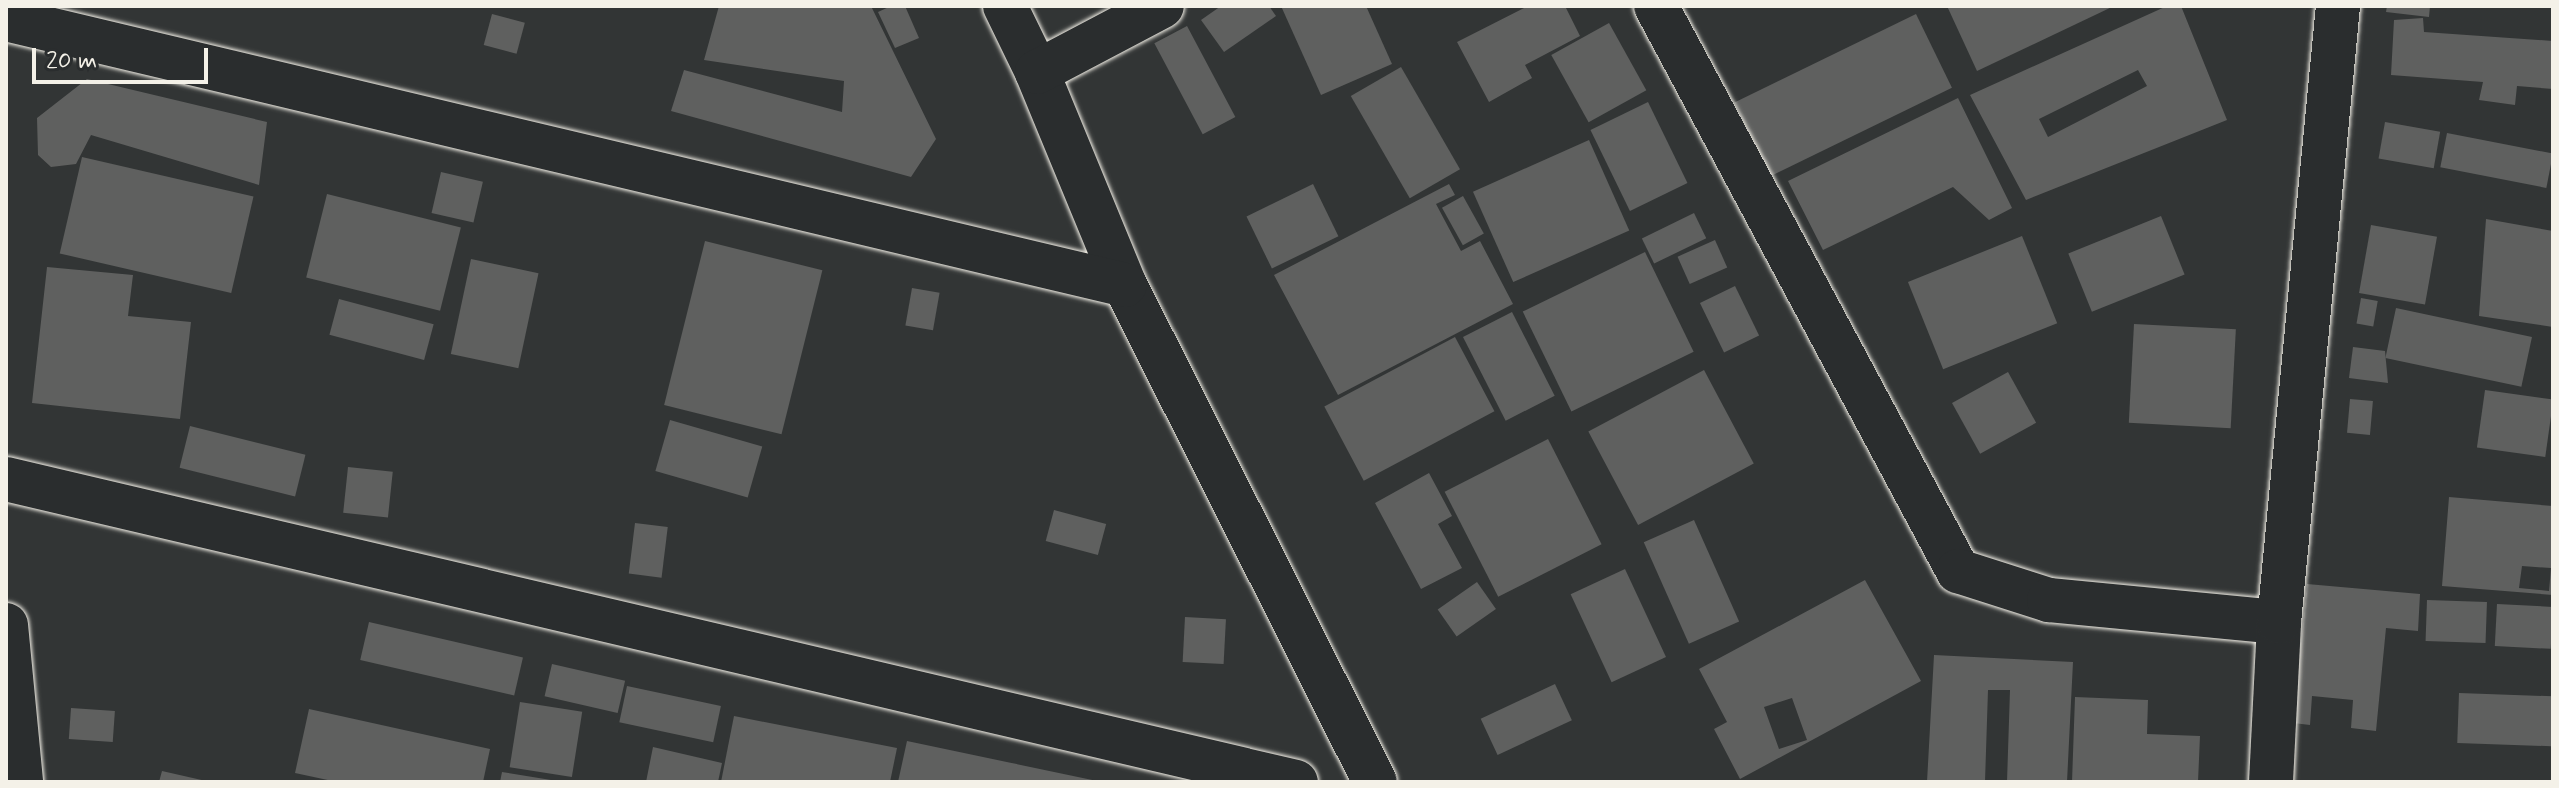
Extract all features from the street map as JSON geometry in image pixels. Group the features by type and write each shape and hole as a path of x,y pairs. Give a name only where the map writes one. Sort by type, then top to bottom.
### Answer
{"street":[{"path":"1005,6 1037,72 1125,285 1375,782"},
{"path":"1037,72 1162,6"},
{"path":"1656,6 1958,571 2049,600 2279,622"},
{"path":"2271,782 2279,622 2338,6"},
{"path":"6,19 1125,285"},
{"path":"6,479 1296,782"},
{"path":"6,625 21,782"}],"building":[{"path":"719,6 871,6 936,139 911,177 671,111 684,70 842,112 844,81 704,60"},
{"path":"891,6 905,6 919,38 895,48 878,12"},
{"path":"1221,6 1269,6 1276,16 1224,52 1201,20"},
{"path":"1281,6 1366,6 1392,64 1321,95"},
{"path":"1528,6 1565,6 1580,36 1525,65 1532,78 1489,102 1457,42"},
{"path":"1947,6 2114,6 1977,71"},
{"path":"2167,6 2181,6 2227,120 2026,200 1970,95","holes":["2138,70 2147,86 2048,137 2039,119"]},
{"path":"2387,6 2430,6 2429,17 2386,12"},
{"path":"492,14 525,23 517,54 484,45"},
{"path":"1916,14 1952,88 1770,176 1734,103"},
{"path":"2423,18 2424,32 2553,41 2553,89 2517,86 2515,105 2479,100 2483,82 2391,75 2394,20"},
{"path":"1609,23 1646,90 1589,122 1551,55"},
{"path":"1187,26 1235,117 1203,134 1154,43"},
{"path":"1401,67 1460,169 1410,198 1351,96"},
{"path":"87,79 267,122 259,185 91,135 76,164 51,167 38,155 37,118"},
{"path":"1958,98 2012,208 1989,220 1953,187 1823,250 1788,181"},
{"path":"1648,102 1687,183 1630,211 1590,130"},
{"path":"2385,122 2440,132 2434,168 2379,158"},
{"path":"2447,133 2553,154 2546,188 2440,167"},
{"path":"1589,140 1629,230 1513,282 1473,192"},
{"path":"82,157 253,197 231,293 60,253"},
{"path":"441,172 483,182 473,223 432,213"},
{"path":"1313,184 1338,236 1272,269 1246,216"},
{"path":"1449,184 1455,195 1436,204 1461,251 1480,241 1513,304 1338,395 1274,275"},
{"path":"327,194 461,227 440,311 306,277"},
{"path":"1463,196 1484,234 1463,245 1442,208"},
{"path":"1694,213 1706,238 1654,264 1642,238"},
{"path":"2161,216 2185,274 2092,312 2068,253"},
{"path":"2486,219 2553,231 2553,327 2479,316"},
{"path":"2371,225 2437,237 2425,305 2359,293"},
{"path":"2022,236 2057,323 1943,369 1908,282"},
{"path":"1715,240 1727,267 1690,284 1678,257"},
{"path":"705,241 822,270 782,434 664,405"},
{"path":"1645,252 1694,352 1571,411 1523,312"},
{"path":"471,259 538,273 518,368 451,354"},
{"path":"47,267 133,275 128,316 191,322 180,419 32,403"},
{"path":"1735,286 1759,335 1724,353 1700,303"},
{"path":"912,288 940,293 933,330 905,325"},
{"path":"2361,298 2378,301 2373,327 2356,324"},
{"path":"339,299 434,324 424,360 329,335"},
{"path":"2396,308 2532,337 2521,387 2385,358"},
{"path":"1512,312 1555,396 1506,421 1463,337"},
{"path":"2134,324 2236,329 2231,428 2129,423"},
{"path":"1455,337 1494,411 1364,481 1324,406"},
{"path":"2353,347 2385,351 2388,383 2349,378"},
{"path":"1704,370 1754,464 1638,525 1588,432"},
{"path":"2008,372 2036,423 1980,454 1952,403"},
{"path":"2485,390 2553,400 2545,457 2477,447"},
{"path":"2350,399 2373,401 2370,435 2347,433"},
{"path":"670,420 762,446 748,497 655,471"},
{"path":"190,426 305,455 295,497 180,468"},
{"path":"1548,439 1602,544 1498,597 1445,492"},
{"path":"348,467 393,472 388,517 343,513"},
{"path":"1429,473 1452,516 1438,524 1462,568 1421,589 1375,503"},
{"path":"2449,497 2553,506 2553,595 2442,586","holes":["2522,566 2551,568 2549,591 2519,588"]},
{"path":"1054,510 1106,524 1098,555 1046,541"},
{"path":"1694,520 1739,621 1689,644 1644,542"},
{"path":"635,523 668,527 662,578 629,574"},
{"path":"1625,569 1666,657 1612,682 1571,594"},
{"path":"1865,580 1921,681 1740,779 1714,729 1727,722 1699,669","holes":["1792,698 1807,740 1779,749 1764,707"]},
{"path":"1477,582 1496,609 1457,637 1438,610"},
{"path":"2307,584 2420,594 2418,631 2386,628 2376,731 2351,728 2353,700 2312,696 2310,725 2293,723"},
{"path":"2427,600 2487,602 2486,643 2426,641"},
{"path":"2497,604 2553,607 2551,649 2495,646"},
{"path":"1185,617 1226,619 1224,664 1183,662"},
{"path":"369,622 523,658 514,696 360,660"},
{"path":"1934,655 2073,662 2067,782 2007,782 2010,690 1988,690 1985,782 1927,782"},
{"path":"552,664 625,681 618,713 545,696"},
{"path":"1555,684 1572,720 1498,755 1481,719"},
{"path":"627,686 721,706 713,742 619,722"},
{"path":"2459,693 2553,696 2551,746 2457,743"},
{"path":"2075,697 2148,700 2147,734 2200,736 2198,782 2072,782"},
{"path":"520,702 582,712 572,777 510,767"},
{"path":"71,708 115,711 113,742 69,739"},
{"path":"309,709 490,749 483,782 337,782 295,773"},
{"path":"734,716 897,748 890,782 721,782"},
{"path":"907,741 1097,781 1097,782 898,782"},
{"path":"653,747 722,763 718,782 646,782"},
{"path":"162,771 206,781 159,782"},
{"path":"502,772 551,780 551,782 500,782"}]}
